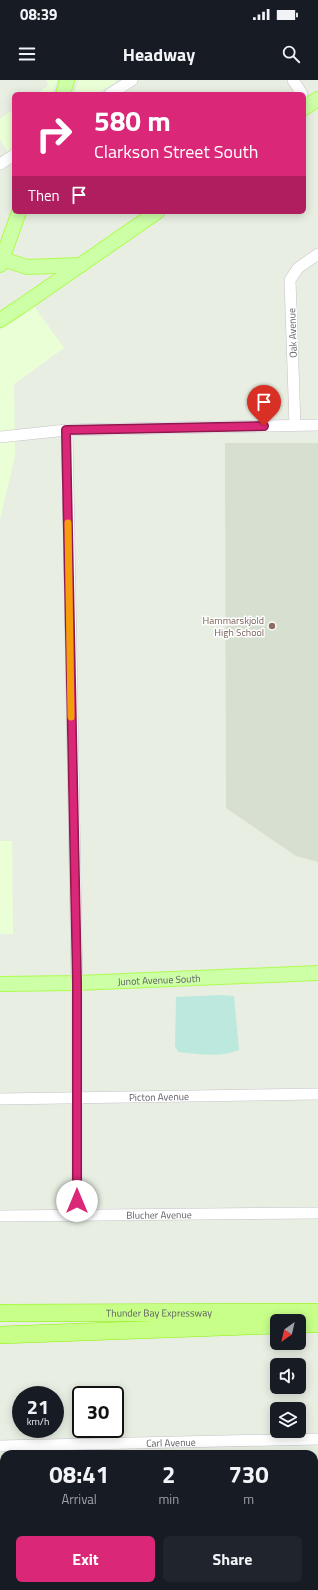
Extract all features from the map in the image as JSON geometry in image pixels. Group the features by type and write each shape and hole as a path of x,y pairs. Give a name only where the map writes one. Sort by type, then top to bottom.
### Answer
{"highway":[{"name":"Thunder Bay Expressway","path":"0,1313 318,1312"},
{"path":"306,1324 318,1324"},
{"name":"Thunder Bay Expressway","path":"0,1335 270,1325"}],"main road":[{"path":"64,92 67,80"},
{"path":"18,214 1,262 28,267 81,265"},
{"path":"0,320 154,214"},
{"name":"Junot Avenue South","path":"0,984 77,983 318,973"}],"street":[{"path":"113,92 132,80"},
{"path":"293,80 301,92"},
{"path":"0,164 12,156"},
{"name":"Oak Avenue","path":"295,425 290,280 298,268 318,254"},
{"path":"0,437 66,430 318,425"},
{"path":"66,430 77,983 77,1216"},
{"name":"Picton Avenue","path":"0,1099 318,1094"},
{"name":"Blucher Avenue","path":"0,1216 318,1213"},
{"name":"Carl Avenue","path":"0,1446 83,1450 318,1439"}],"shaded area":[{"path":"46,80 57,80 53,92 39,92 49,85"},
{"path":"79,80 115,80 116,82 99,92 75,92"},
{"path":"12,110 12,153 9,155 0,139 0,119"},
{"path":"34,306 64,348 14,384 15,456 0,519 0,330"},
{"name":"Hammarskjold High School","path":"225,443 318,443 318,862 296,856 226,808"},
{"path":"0,841 12,841 13,934 0,934"},
{"path":"220,995 234,996 239,1050 217,1055 178,1052 175,1046 176,997"}],"slow traffic":[{"path":"68,523 71,717"}],"place":[{"name":"Hammarskjold High School","path":"272,626"}],"route":[{"path":"77,1201 77,983 66,430 264,426"}]}
